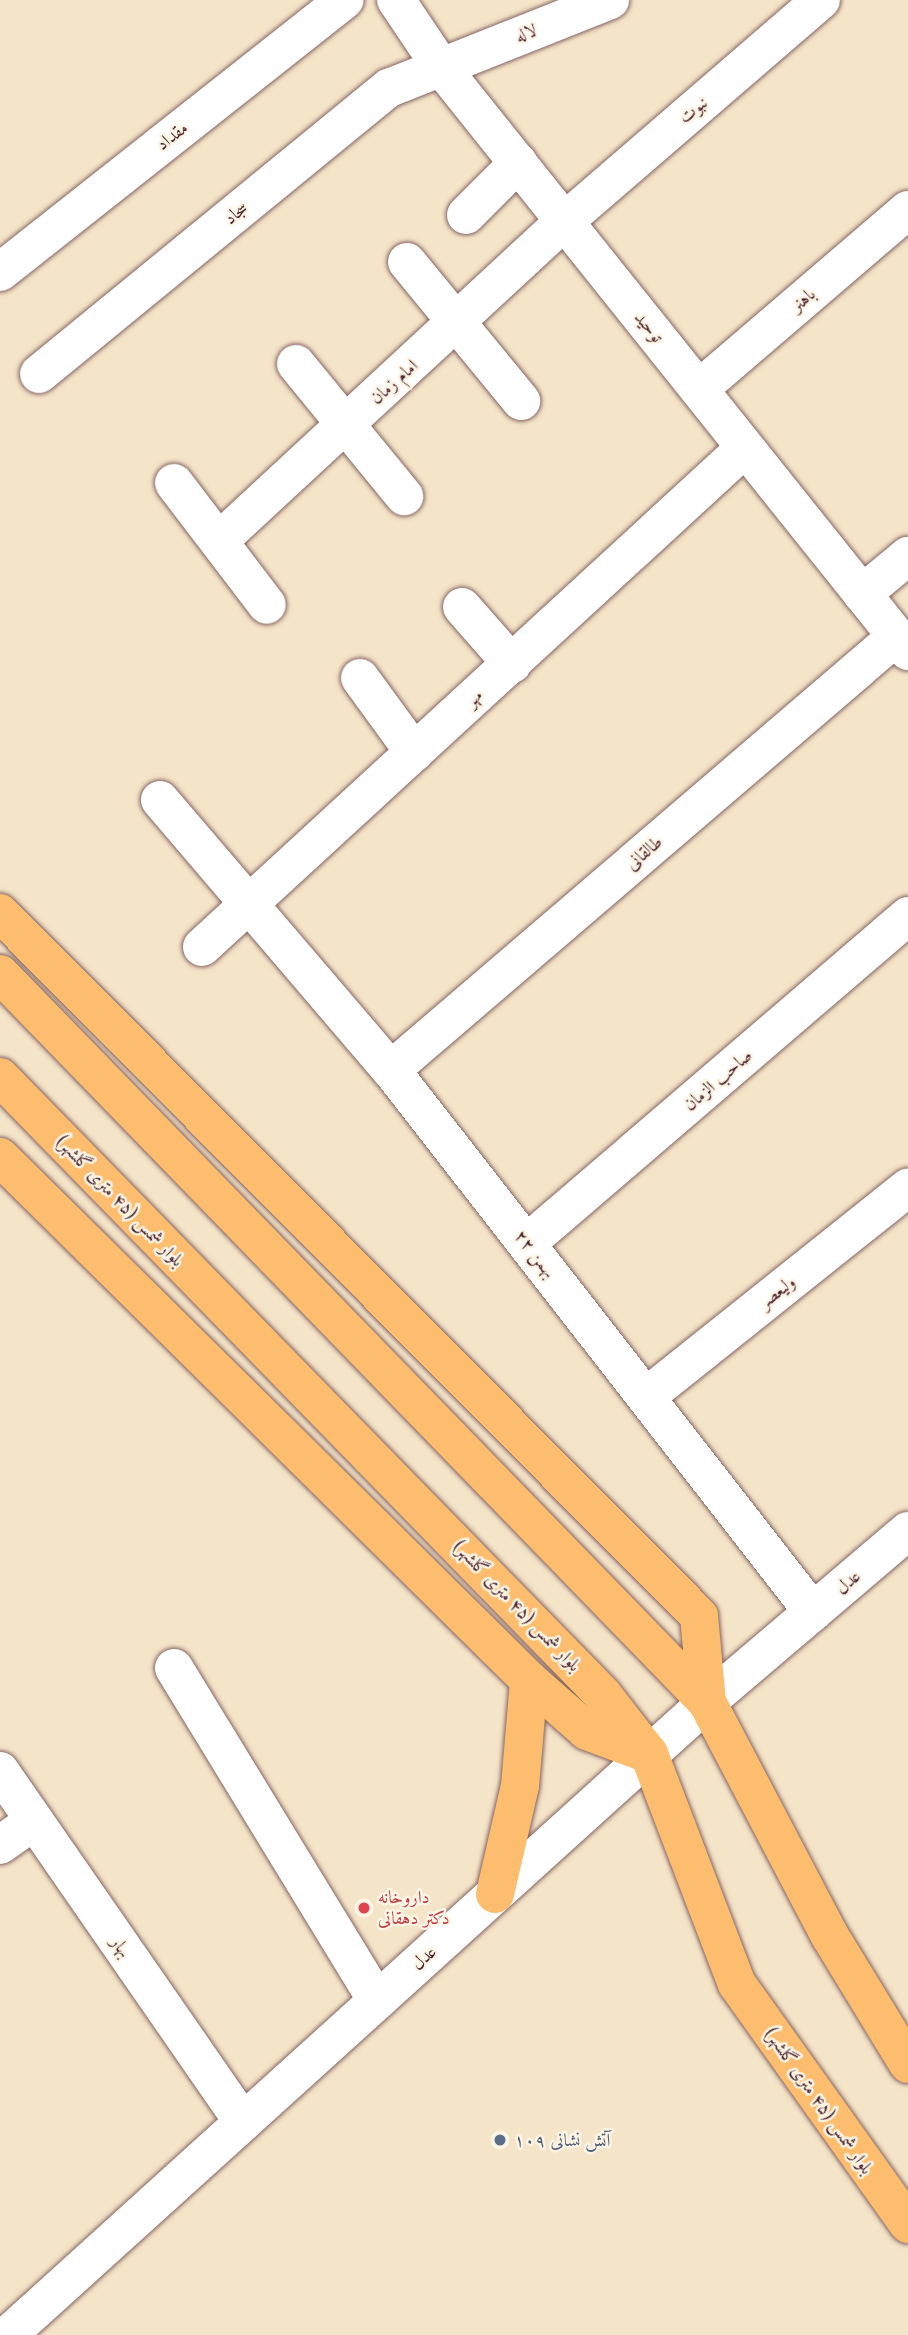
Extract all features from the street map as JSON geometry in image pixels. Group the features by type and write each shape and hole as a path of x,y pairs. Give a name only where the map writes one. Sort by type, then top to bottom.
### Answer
{"main road":[{"path":"0,913 699,1616 708,1702"},
{"path":"0,974 708,1702 830,1936 908,2064"},
{"name":"بلوار شمس (۴۵ متری گلشهر)","path":"0,1077 603,1695 649,1754 737,1984 908,2224"},
{"path":"0,1157 529,1680 587,1731 649,1754"},
{"path":"495,1894 520,1786 529,1680"}],"street":[{"name":"مقداد","path":"0,272 344,0"},
{"name":"توحید","path":"396,0 441,66 902,644"},
{"name":"لاله","path":"441,66 610,0"},
{"name":"نبوت","path":"565,221 821,0"},
{"name":"سجاد","path":"39,374 388,88 441,66"},
{"path":"466,215 518,163"},
{"name":"باهنر","path":"699,389 908,210"},
{"name":"امام زمان","path":"220,540 459,323 565,221"},
{"path":"407,262 521,401"},
{"path":"296,365 404,496"},
{"name":"مهر","path":"202,947 745,448"},
{"path":"173,483 220,540 267,605"},
{"path":"862,594 908,556"},
{"path":"462,607 512,664"},
{"name":"طالقانی","path":"391,1070 902,644"},
{"path":"360,678 414,752"},
{"name":"۲۲ بهمن","path":"160,800 391,1070 813,1612"},
{"name":"صاحب الزمان","path":"527,1243 908,916"},
{"name":"ولیعصر","path":"647,1396 908,1188"},
{"name":"عدل","path":"8,2335 649,1754 908,1531"},
{"path":"174,1668 377,2001"},
{"name":"بهار","path":"0,1771 243,2122"},
{"path":"0,1845 34,1821"}],"place":[{"name":"داروخانه دکتر دهقانی","path":"364,1908"},
{"name":"آتش نشانی ۱۰۹","path":"500,2140"}]}
